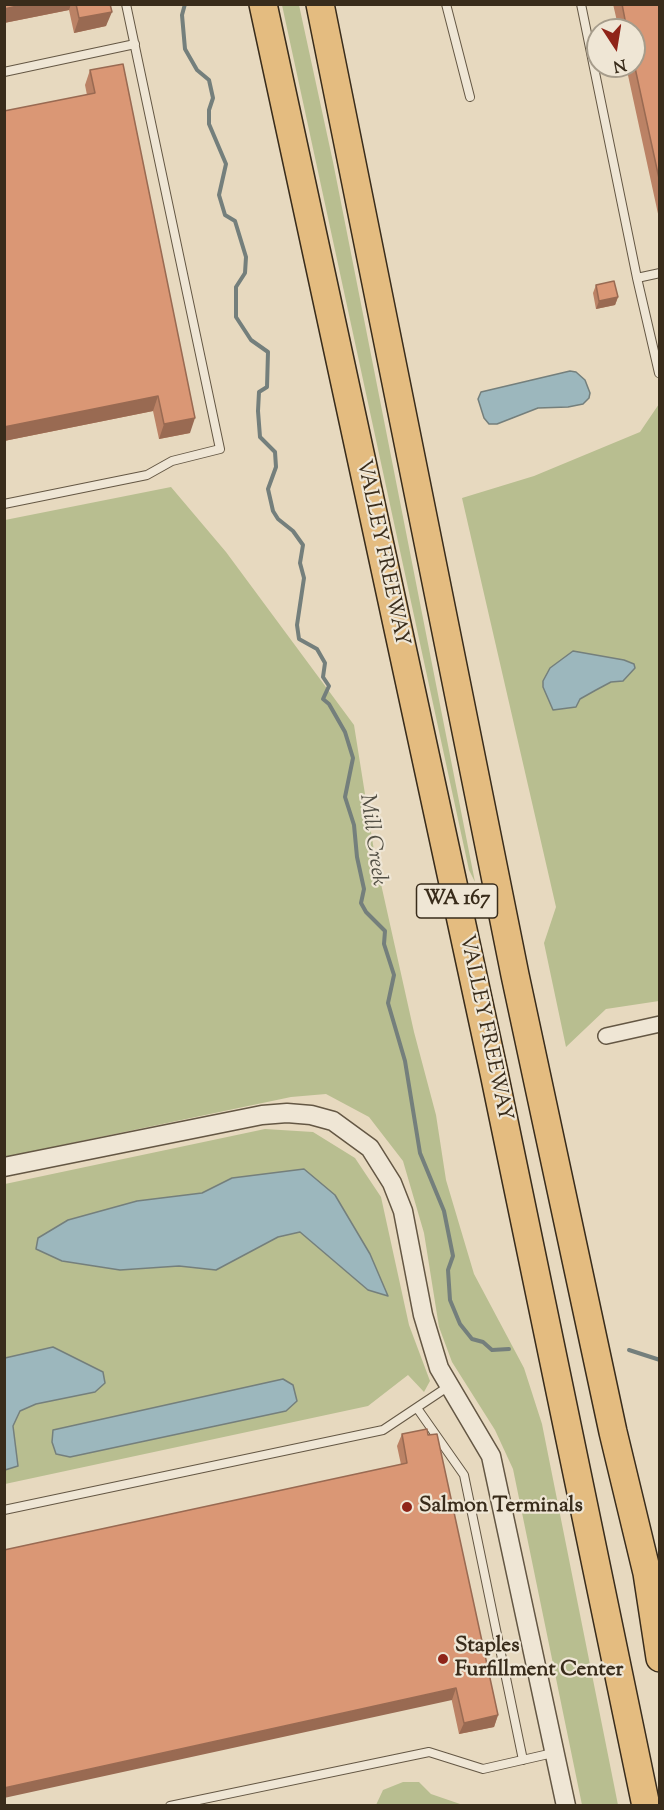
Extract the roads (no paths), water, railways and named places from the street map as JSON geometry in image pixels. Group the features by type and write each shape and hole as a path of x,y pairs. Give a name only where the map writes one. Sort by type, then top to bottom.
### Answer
{"highway":[{"name":"VALLEY FREEWAY","path":"263,4 494,1073 645,1803"},
{"name":"VALLEY FREEWAY","path":"320,4 515,975 614,1432 647,1573 660,1658"},
{"path":"647,1573 660,1619"}],"street":[{"path":"606,1036 660,1024"},
{"path":"4,1167 262,1115 311,1115 333,1121 370,1148 392,1183 403,1211 430,1343 450,1386 486,1444 495,1469 566,1806"}],"lane":[{"path":"4,504 147,475 172,461 220,449 126,4"},
{"path":"446,4 470,97"},
{"path":"581,4 637,278 659,373"},
{"path":"4,72 135,44"},
{"path":"637,278 660,273"},
{"path":"4,1510 383,1430 450,1386"},
{"path":"417,1408 464,1475 523,1760"},
{"path":"170,1806 429,1752 483,1769 555,1753"}],"water":[{"path":"570,371 576,372 585,380 590,393 589,398 583,404 538,408 497,424 489,424 484,418 478,399 481,392"},
{"path":"573,651 624,660 634,664 635,668 623,681 611,682 580,699 576,707 553,710 543,687 543,681 550,668"},
{"path":"304,1169 335,1195 370,1254 388,1296 368,1290 300,1232 278,1237 216,1270 179,1266 120,1270 62,1261 36,1249 38,1238 68,1220 137,1201 202,1193 232,1178"},
{"path":"53,1347 103,1372 105,1383 95,1392 36,1404 20,1411 13,1426 18,1466 5,1470 5,1358"},
{"path":"283,1379 293,1385 297,1401 286,1411 70,1457 56,1454 52,1442 53,1430"}],"waterway":[{"name":"Mill Creek","path":"185,4 182,15 185,49 197,70 209,80 213,98 209,110 209,124 226,164 219,195 225,215 235,221 246,257 245,273 236,287 236,317 251,340 268,352 267,387 259,392 258,411 260,437 275,452 276,467 268,489 273,511 303,545 300,563 304,578 297,625 299,639 317,649 325,663 323,677 329,686 323,699 329,704 345,732 353,758 345,797 354,825 357,857 364,889 361,903 366,912 385,931 384,944 394,975 388,1003 405,1061 420,1153 444,1211 453,1256 448,1270 450,1300 460,1324 472,1339 483,1342 492,1350 509,1349"},
{"name":"Mill Creek","path":"629,1350 660,1360"}],"place":[{"name":"Salmon Terminals","path":"407,1507"},
{"name":"Staples Furfillment Center","path":"443,1659"}]}
